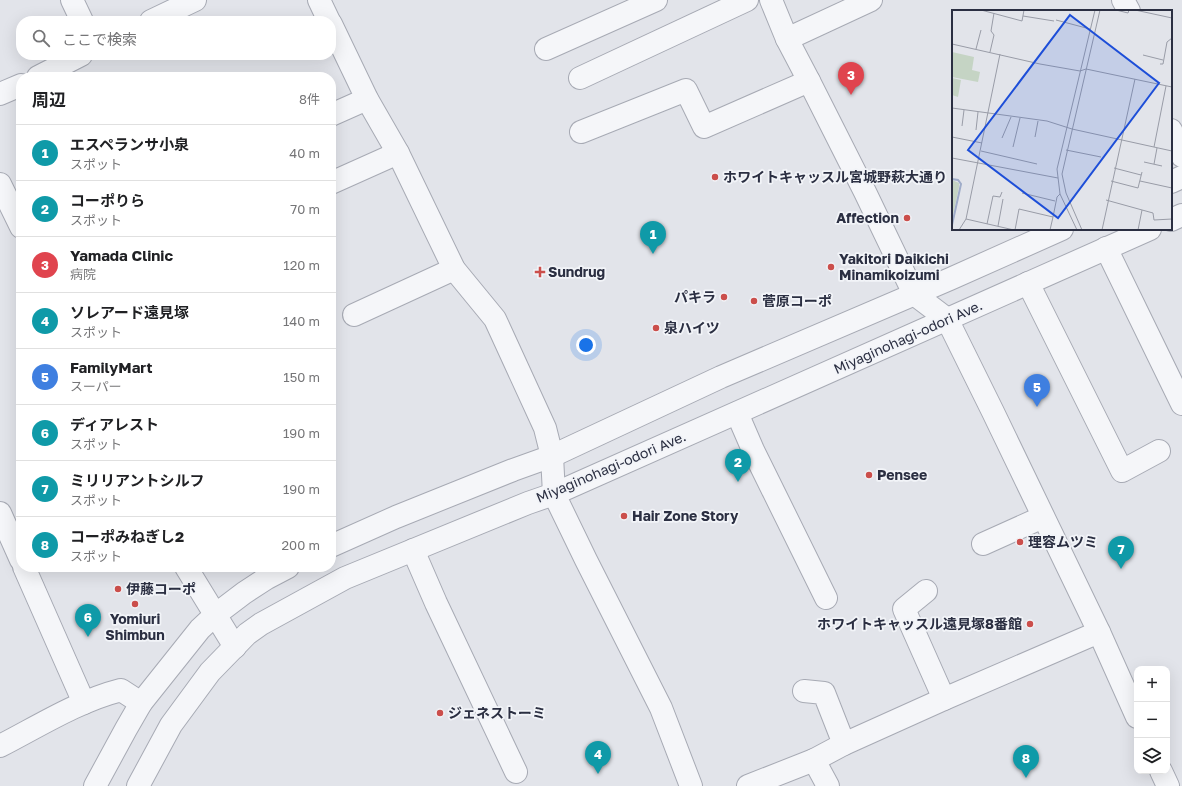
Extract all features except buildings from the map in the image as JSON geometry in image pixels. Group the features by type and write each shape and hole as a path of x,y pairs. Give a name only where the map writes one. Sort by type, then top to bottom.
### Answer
{"street":[{"path":"72,0 80,16"},
{"path":"161,16 195,0"},
{"path":"319,0 327,16"},
{"path":"546,49 656,0"},
{"path":"580,78 747,0"},
{"path":"771,0 787,39 865,192 914,294 947,319 1099,632 1134,711"},
{"path":"787,39 871,0"},
{"path":"1123,0 1128,10"},
{"path":"336,34 367,99 398,153 454,269 495,319 545,428 552,456 554,494 661,708 691,786"},
{"path":"51,72 72,60"},
{"path":"581,132 686,90 704,127 809,81"},
{"path":"0,94 16,87"},
{"path":"336,113 367,99"},
{"path":"1172,132 1182,156"},
{"path":"336,181 398,153"},
{"path":"1172,182 1182,177"},
{"path":"0,184 16,217"},
{"path":"1172,220 1182,215"},
{"path":"336,544 396,517 552,456 721,377 1060,230"},
{"name":"Miyaginohagi-odori Ave.","path":"138,786 171,725 210,672 247,634 261,624 345,578 554,494 1148,230"},
{"path":"1106,248 1182,404"},
{"path":"354,316 454,269"},
{"path":"1028,283 1122,471 1159,451"},
{"path":"737,413 753,450 826,598"},
{"path":"0,512 16,549"},
{"path":"983,544 1043,517"},
{"path":"414,550 436,603 516,772"},
{"path":"26,572 84,702"},
{"path":"189,572 235,647"},
{"path":"95,786 141,703 200,630 215,615 244,593 279,572"},
{"path":"926,592 904,609 944,699"},
{"path":"748,786 814,760 844,744 944,699 1099,632"},
{"path":"0,746 84,702 109,693 121,690 141,703"},
{"path":"804,691 824,693 844,744"},
{"path":"814,760 828,786"},
{"path":"1162,774 1168,786"}],"place":[{"name":"Yamada Clinic","path":"851,95"},
{"name":"ホワイトキャッスル宮城野萩大通り","path":"715,177"},
{"name":"Affection","path":"907,218"},
{"name":"エスペランサ小泉","path":"653,254"},
{"name":"Yakitori Daikichi Minamikoizumi","path":"831,267"},
{"name":"Sundrug","path":"540,272"},
{"name":"パキラ","path":"724,297"},
{"name":"菅原コーポ","path":"754,301"},
{"name":"泉ハイツ","path":"656,328"},
{"name":"FamilyMart","path":"1037,407"},
{"name":"Pensee","path":"869,475"},
{"name":"コーポりら","path":"738,482"},
{"name":"Hair Zone Story","path":"624,516"},
{"name":"理容ムツミ","path":"1020,542"},
{"name":"ミリリアントシルフ","path":"1121,569"},
{"name":"伊藤コーポ","path":"118,589"},
{"name":"Yomiuri Shimbun","path":"135,604"},
{"name":"ホワイトキャッスル遠見塚8番館","path":"1030,624"},
{"name":"ディアレスト","path":"88,637"},
{"name":"ジェネストーミ","path":"440,713"},
{"name":"ソレアード遠見塚","path":"598,774"},
{"name":"コーポみねぎし2","path":"1026,778"}]}
